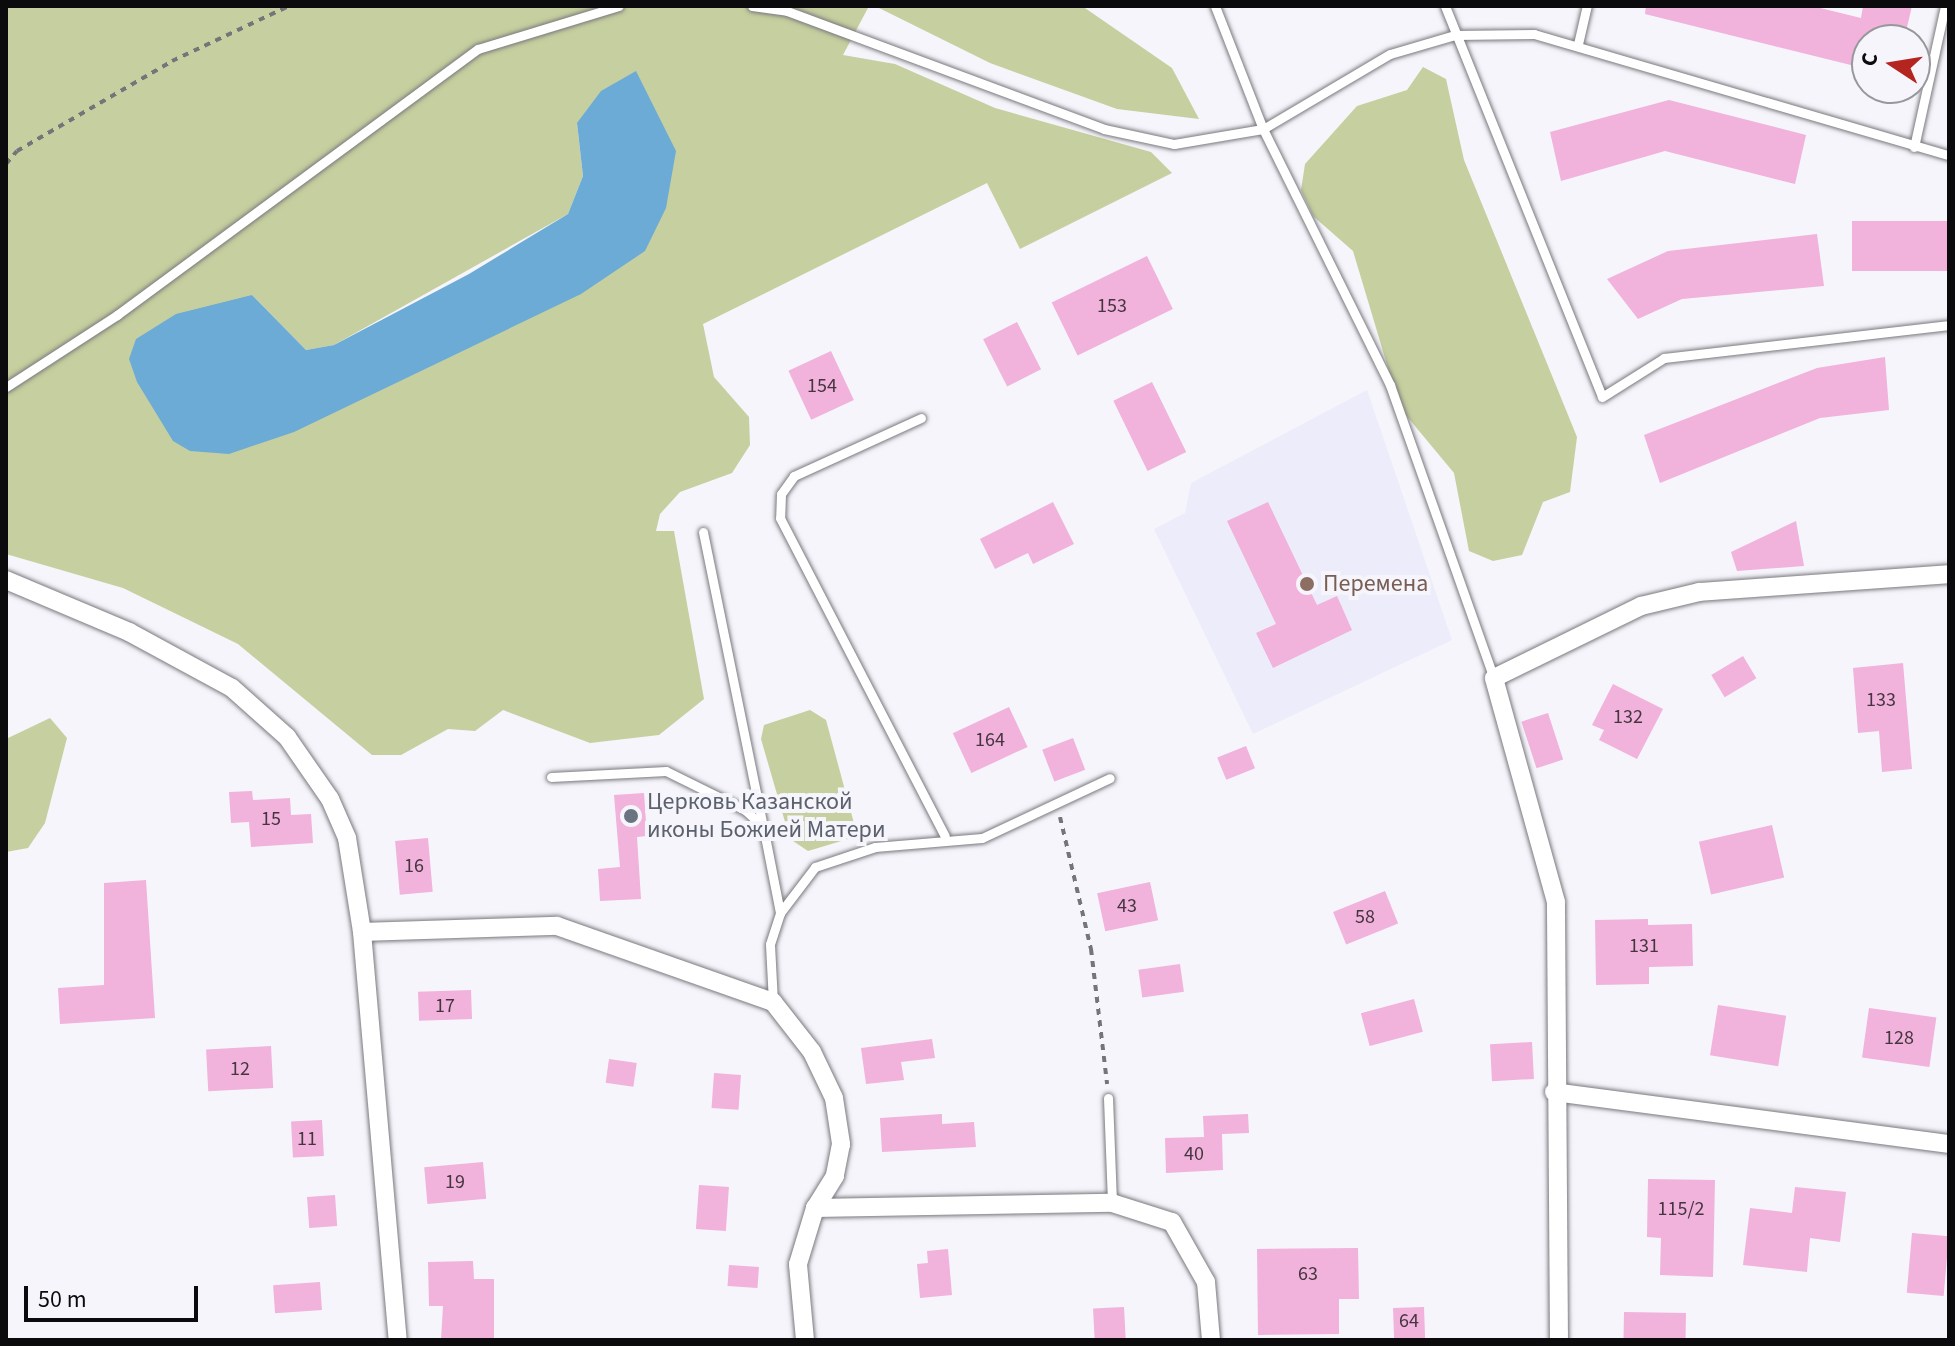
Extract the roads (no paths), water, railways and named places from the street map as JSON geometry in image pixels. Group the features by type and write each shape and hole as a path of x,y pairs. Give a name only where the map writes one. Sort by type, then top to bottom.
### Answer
{"street":[{"path":"1559,1340 1554,1092 1556,902 1494,678 1641,606 1699,592 1949,574"},
{"path":"6,580 129,632 232,688 287,737 347,838 362,932 398,1340"},
{"path":"362,932 557,926 773,1002 812,1052 834,1098 841,1144 835,1176 815,1208 798,1264 805,1340"},
{"path":"1554,1092 1949,1144"},
{"path":"815,1208 1112,1203 1172,1222 1206,1282 1211,1340"}],"lane":[{"path":"6,387 117,315 478,49 619,6"},
{"path":"752,6 800,15 1104,129 1174,144 1263,129 1390,54 1455,35 1534,34 1578,44 1949,155"},
{"path":"1215,6 1263,129 1390,385 1494,678"},
{"path":"1445,6 1602,397 1664,358 1949,325"},
{"path":"1578,44 1587,6"},
{"path":"1914,147 1945,6"},
{"path":"921,418 794,476 781,494 780,518 945,836"},
{"path":"703,532 780,913"},
{"path":"551,777 666,771 763,826"},
{"path":"773,1002 770,944 780,913 815,867 875,847 945,836 982,838 1110,778"},
{"path":"1108,1098 1112,1203"}],"water":[{"path":"636,71 676,151 666,208 645,251 581,294 294,432 229,454 190,451 173,441 137,382 129,359 136,339 176,314 252,295 306,350 334,345 469,274 568,214 583,176 577,123 601,91"}],"place":[{"name":"Перемена","path":"1307,584"},
{"name":"Церковь Казанской иконы Божией Матери","path":"631,816"}]}
